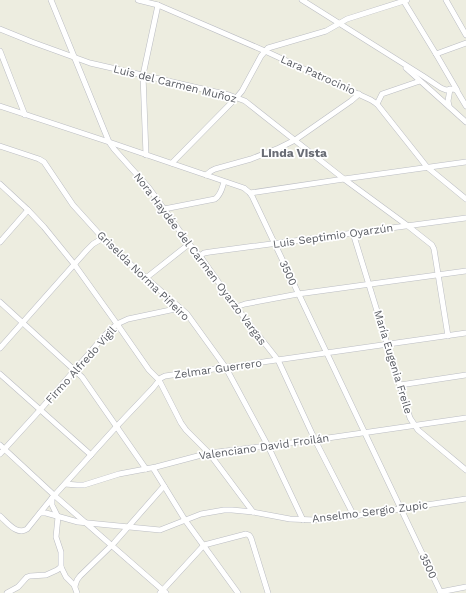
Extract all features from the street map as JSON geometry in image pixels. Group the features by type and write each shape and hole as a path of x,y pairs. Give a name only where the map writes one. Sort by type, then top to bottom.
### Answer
{"street":[{"name":"Nora Haydée del Carmen Oyarzo Vargas","path":"51,0 109,142 149,188 236,307 278,360 315,440 354,516"},
{"name":"Lara Patrocinio","path":"138,0 158,5 265,51 371,100 377,104 427,167 466,199"},
{"path":"302,0 441,88 446,90 454,89 458,91"},
{"path":"172,163 237,97 242,91 261,56 268,48 326,30 347,20 405,0 466,106"},
{"path":"446,0 466,35"},
{"path":"146,155 143,76 158,5"},
{"name":"Luis del Carmen Muñoz","path":"0,29 90,63 229,94 245,101 432,245 434,249 448,336"},
{"path":"436,54 466,43"},
{"path":"0,51 25,115"},
{"path":"388,54 466,122"},
{"path":"449,106 448,101 451,80"},
{"path":"377,104 382,94 420,81"},
{"path":"206,175 215,169 251,159 295,140 359,94"},
{"path":"0,106 244,188 250,193 344,178 466,162"},
{"name":"Griselda Norma Piñeiro","path":"0,146 44,162 73,206 103,238 187,314 226,368 268,446 303,520"},
{"path":"164,209 218,198 224,182"},
{"path":"0,184 44,227 74,264 118,324 149,370 159,380 186,430 209,452 253,512"},
{"name":"3500","path":"250,193 441,593"},
{"path":"0,242 28,210"},
{"name":"Luis Septimio Oyarzún","path":"200,256 204,253 210,252 466,218"},
{"name":"María Eugenia Freile","path":"353,233 370,284 410,418 418,430 466,470"},
{"path":"0,348 74,264 93,244 103,238"},
{"path":"146,278 189,244"},
{"path":"236,307 298,294 466,271"},
{"path":"0,302 82,377 146,469"},
{"name":"Firmo Alfredo Vigil","path":"0,454 106,334 118,324 128,319 180,308"},
{"name":"Zelmar Guerrero","path":"0,516 19,531 24,531 27,529 53,497 117,426 159,380 165,376 466,333"},
{"path":"0,374 91,455"},
{"path":"400,385 466,375"},
{"name":"Valenciano David Froilán","path":"65,484 84,485 119,474 153,468 209,452 315,440 466,418"},
{"path":"0,445 53,497 112,545 163,592 204,545 246,534 251,538 268,593"},
{"path":"153,468 185,520 238,593"},
{"path":"75,586 80,576 112,545 164,486"},
{"path":"53,497 52,505 58,517 56,537 61,552 61,567 66,577 75,586 77,593"},
{"name":"Anselmo Sergio Zupic","path":"40,513 78,522 160,530 201,514 224,510 253,512 290,519 315,520 466,500"},
{"path":"7,593 18,587 30,576 46,576 61,567"},
{"path":"441,593 466,587"}],"district":[{"name":"Linda Vista","path":"294,153"}]}
